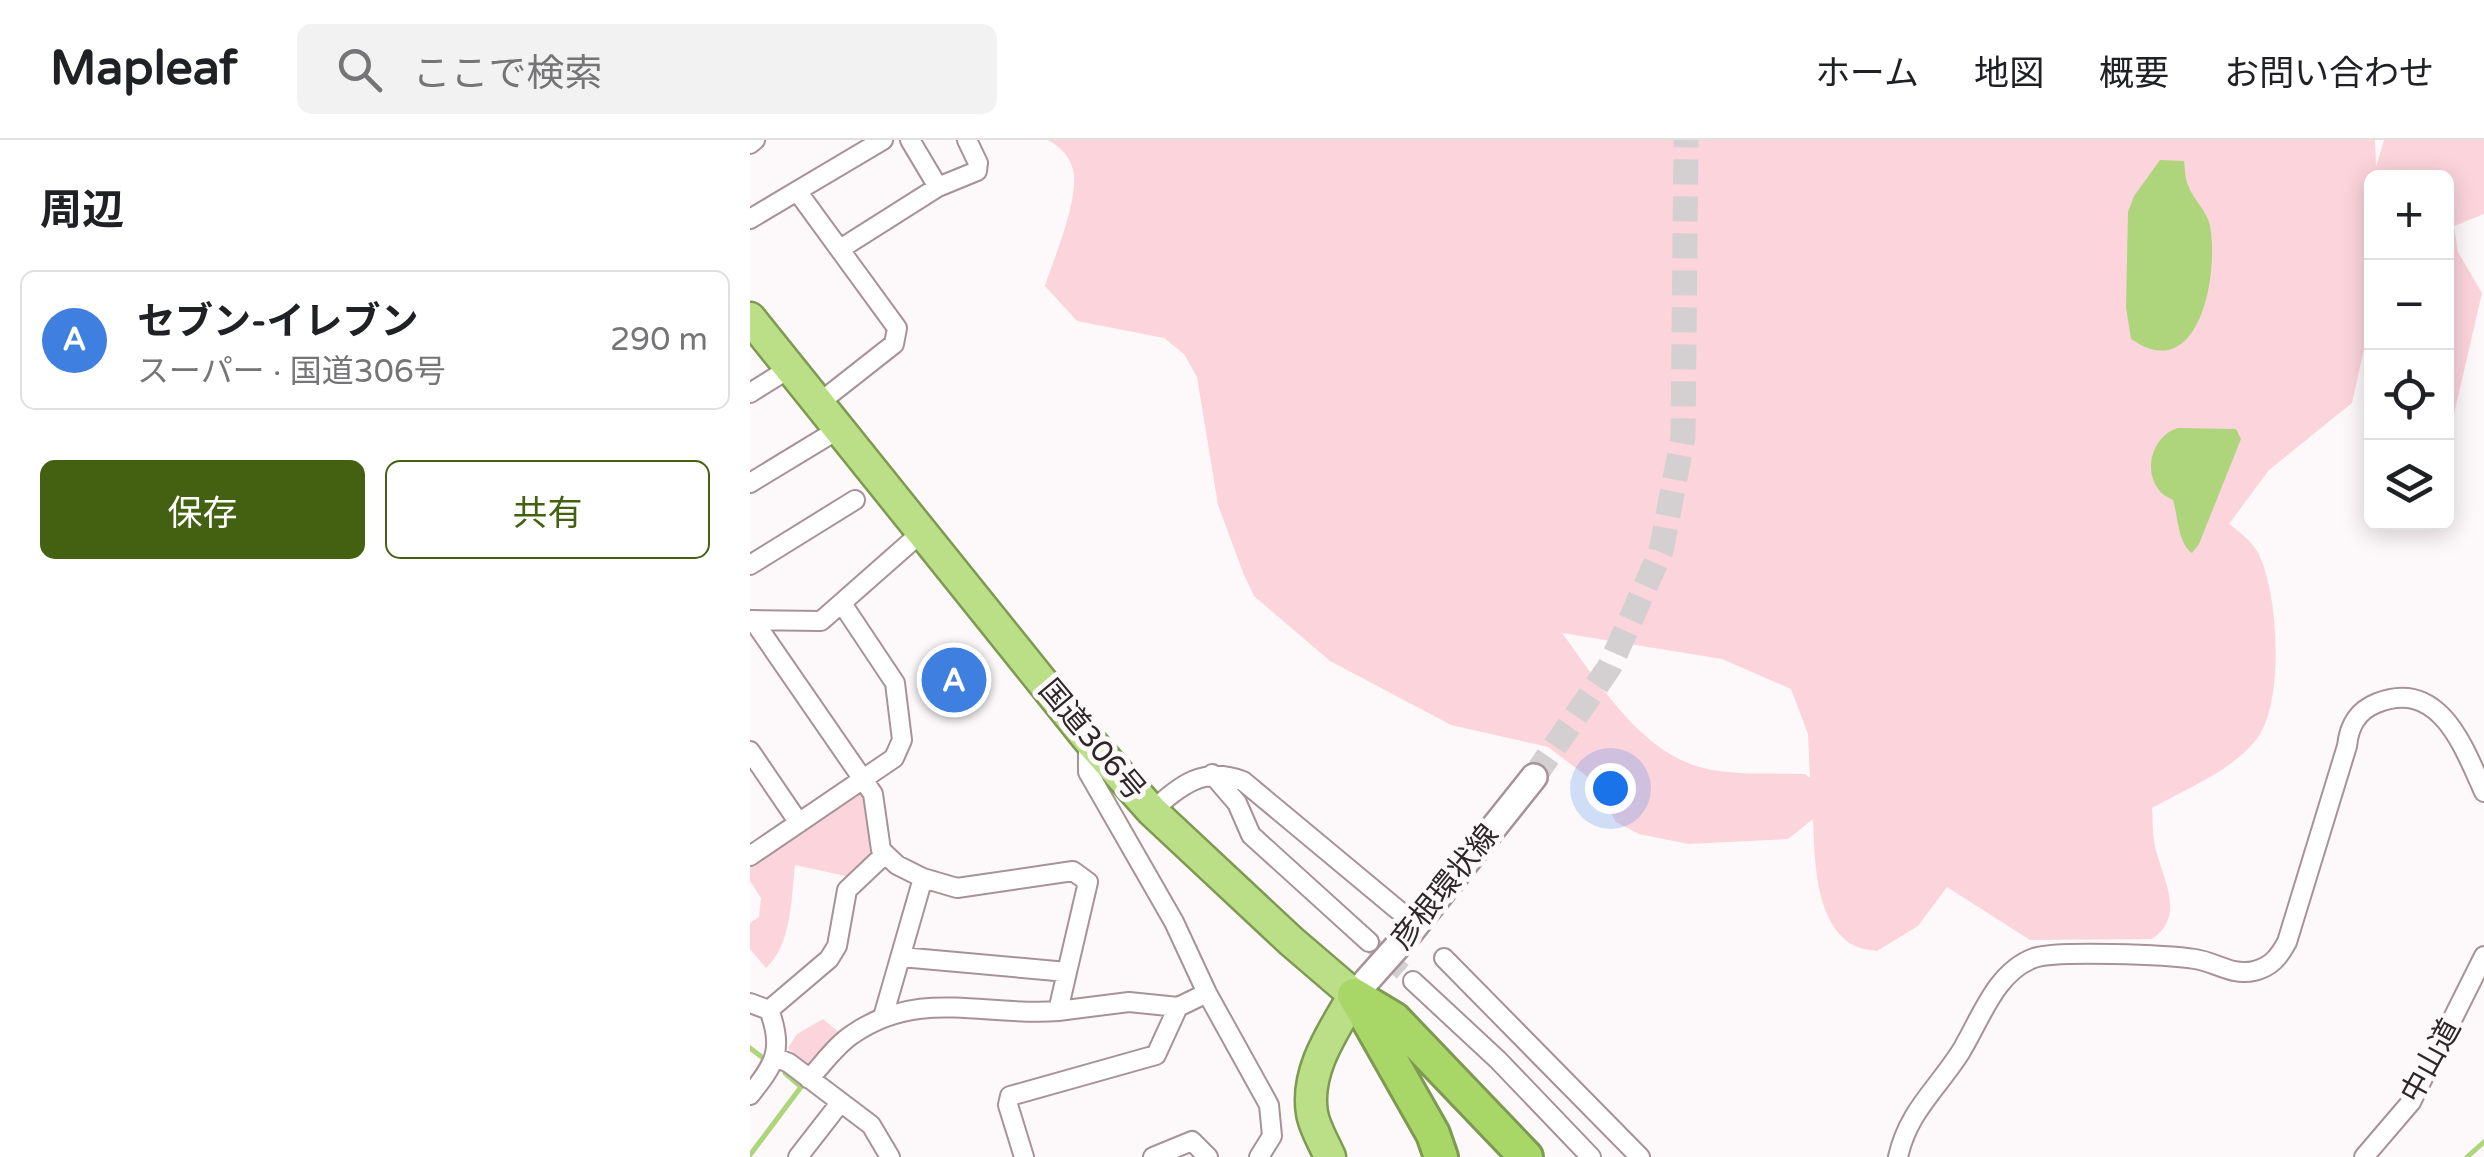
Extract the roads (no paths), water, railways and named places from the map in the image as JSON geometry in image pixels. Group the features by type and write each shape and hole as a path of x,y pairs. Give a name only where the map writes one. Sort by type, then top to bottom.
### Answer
{"highway":[{"name":"国道306号","path":"750,318 1088,739 1152,811 1354,995"},
{"path":"1330,1157 1312,1114 1312,1079 1325,1046 1354,995"},
{"path":"1354,995 1433,1134 1441,1157"},
{"path":"1354,995 1394,1019 1526,1157"}],"main road":[{"name":"彦根環状線","path":"1354,995 1412,930 1534,776"}],"street":[{"path":"750,219 883,140"},
{"path":"910,140 938,187"},
{"path":"840,250 938,187 977,171 978,163 967,140"},
{"path":"797,190 897,328 894,344 819,403"},
{"path":"750,393 790,368"},
{"path":"750,483 839,428"},
{"path":"750,565 855,500"},
{"path":"752,620 815,622 842,605 922,532"},
{"path":"750,856 894,758 902,740 895,683 842,605"},
{"path":"752,620 873,794 881,850 897,865 957,888 1078,873 1089,885 1058,1011"},
{"path":"1898,1157 1911,1118 1958,1054 2001,982 2034,957 2178,957 2238,973 2268,966 2286,942 2347,746 2349,728 2366,708 2388,700 2411,699 2436,711 2460,738 2484,792"},
{"path":"1088,739 1088,772 1174,922 1207,993 1269,1106 1272,1136 1259,1157"},
{"path":"750,751 799,823"},
{"path":"1152,811 1185,782 1212,774 1243,781 1398,910"},
{"path":"1212,774 1237,803 1250,836 1368,942"},
{"path":"768,1010 829,958 837,946 847,890 885,854"},
{"path":"883,1017 923,878"},
{"name":"中山道","path":"2364,1157 2411,1102 2484,956"},
{"path":"901,957 1067,972"},
{"path":"1444,958 1640,1157"},
{"path":"1413,981 1498,1060 1591,1157"},
{"path":"809,1078 850,1035 883,1017 915,1008 945,1006 1024,1014 1129,1002 1178,1008 1207,993"},
{"path":"750,1003 768,1010 779,1042 766,1076 750,1096"},
{"path":"1024,1157 1008,1105 1010,1096 1156,1055 1178,1008"},
{"path":"775,1056 871,1124 890,1157"},
{"path":"798,1157 840,1103"},
{"path":"1154,1157 1192,1141 1208,1157"}],"waterway":[{"path":"750,1048 766,1060"},
{"path":"750,1155 801,1087 785,1073"},
{"path":"2467,1157 2484,1142"}],"tunnel":[{"path":"1534,777 1610,666 1661,551 1683,437 1686,140"},
{"path":"1369,942 1413,981"}],"place":[{"name":"セブン-イレブン","path":"954,680"}]}
